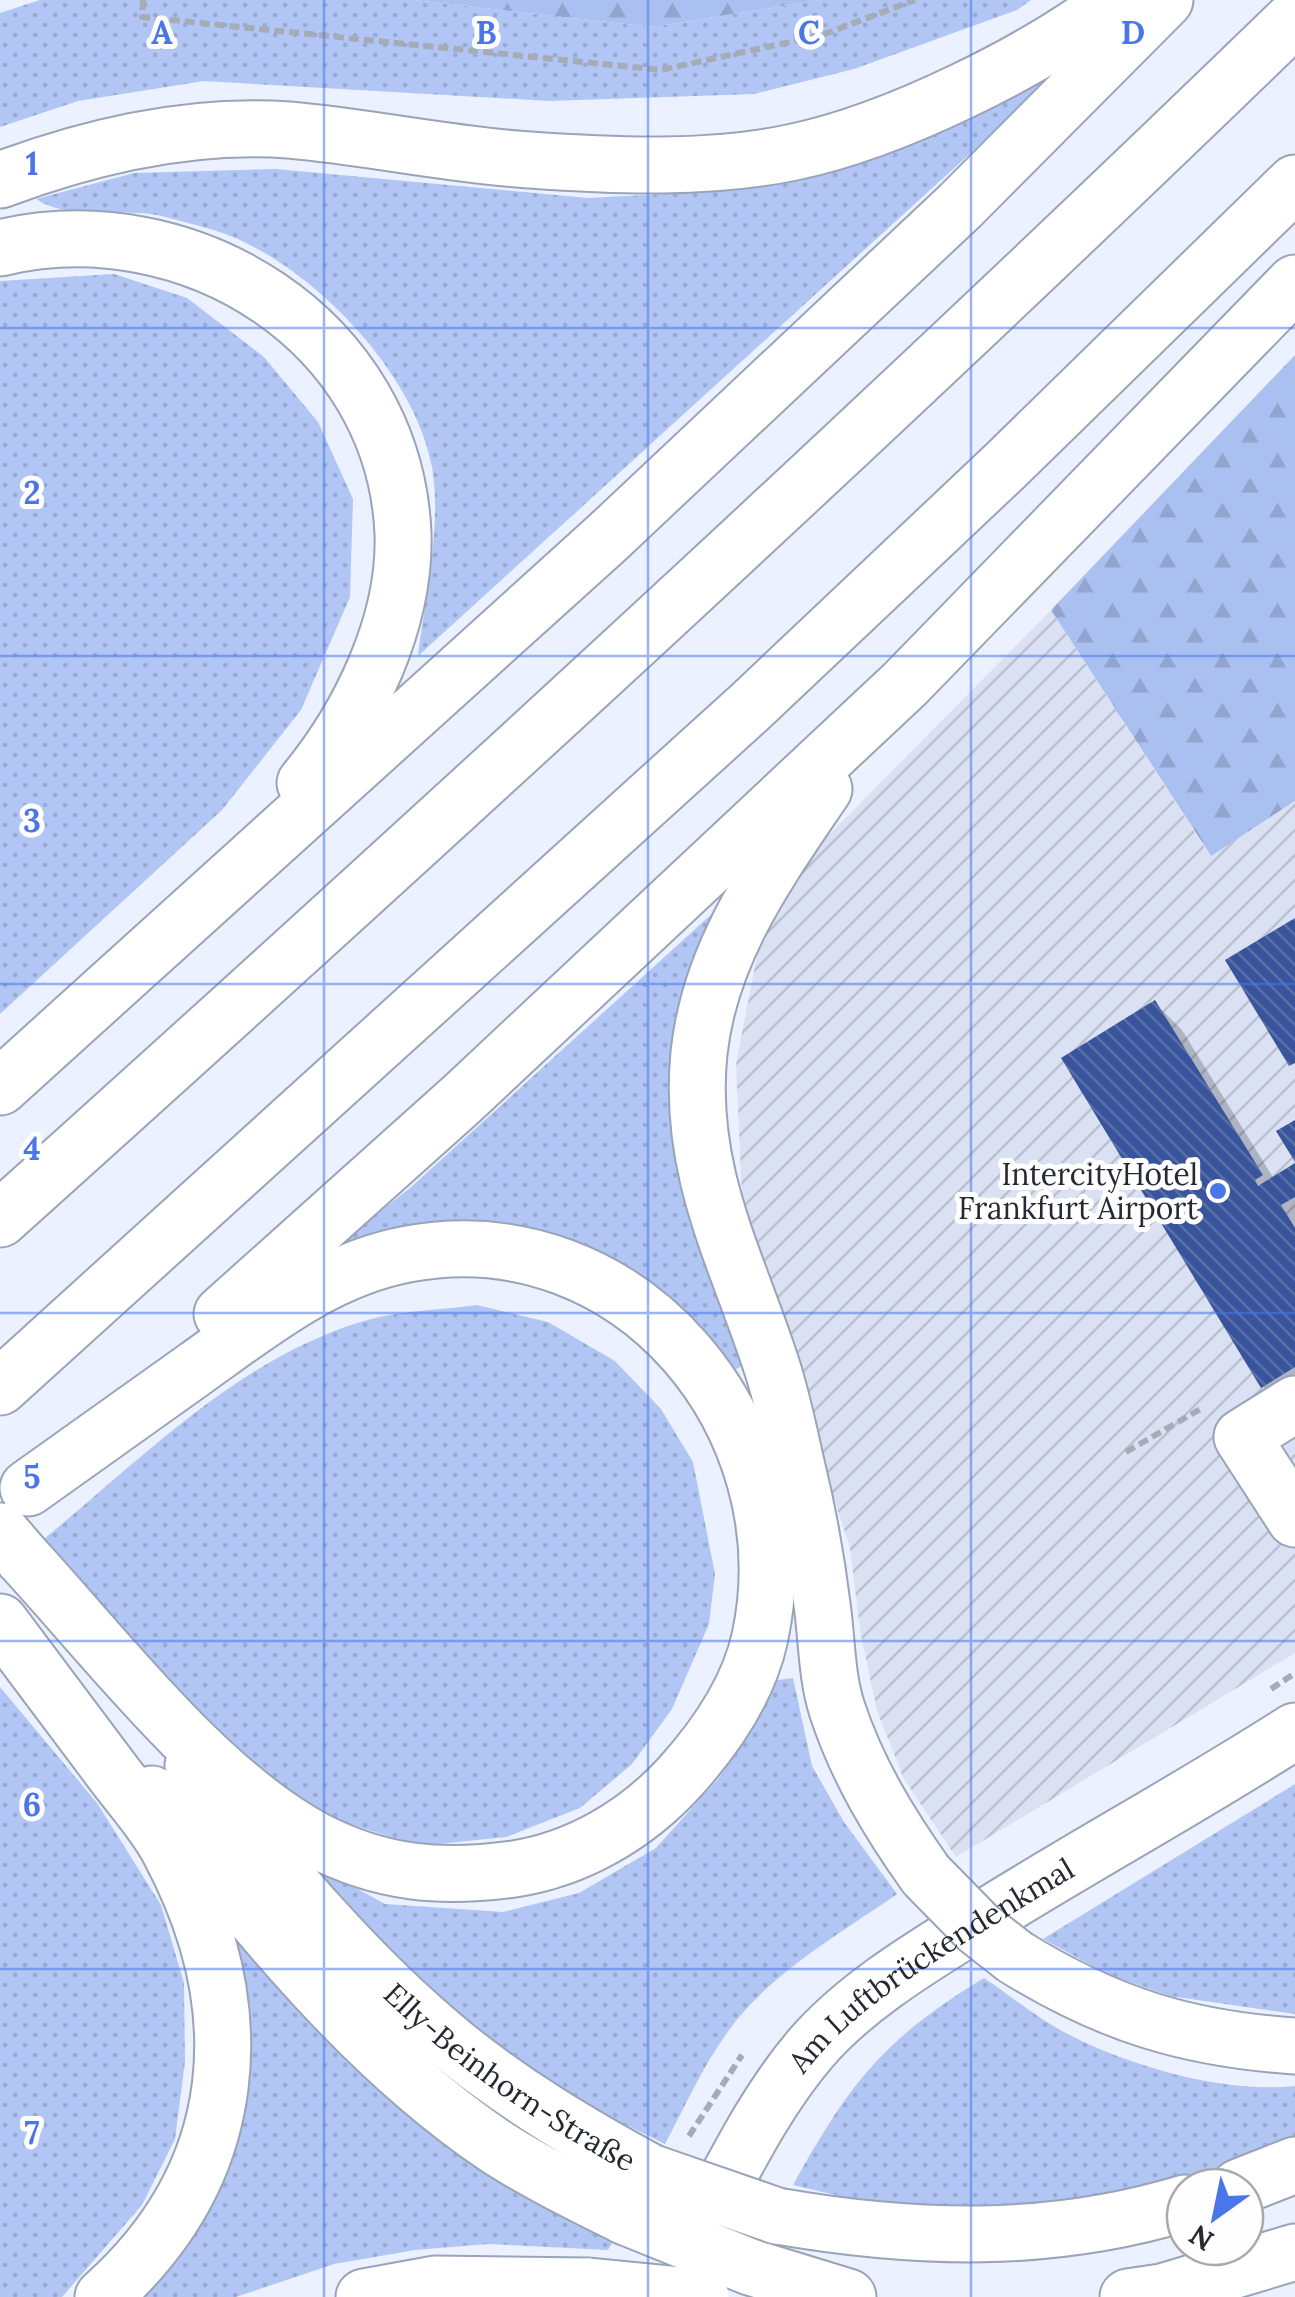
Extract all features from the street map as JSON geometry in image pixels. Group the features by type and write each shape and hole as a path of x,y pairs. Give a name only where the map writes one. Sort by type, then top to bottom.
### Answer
{"main road":[{"path":"0,180 143,139 233,130 286,130 528,160 632,164 796,152 934,103 1019,59 1114,0"},
{"path":"0,1087 607,538 960,206 1165,0"},
{"path":"0,1219 415,845 956,346 1295,18"},
{"path":"0,1387 751,706 1295,183"},
{"path":"0,248 100,238 176,252 235,274 292,313 326,348 356,386 389,456 400,504 402,563 399,593 381,649 338,740 203,906"},
{"path":"13,1522 904,684 1295,283"},
{"path":"904,684 840,765 732,934 707,1006 698,1082 701,1151 712,1205 772,1368 797,1464 813,1540 836,1704 856,1760 889,1823 926,1875 978,1928 1015,1957 1070,1991 1120,2014 1183,2032 1295,2046"},
{"path":"463,1250 504,1254 559,1266 599,1282 638,1306 682,1345 726,1409 752,1466 765,1539 761,1636 744,1683 720,1727 662,1796 569,1855 531,1866 446,1877 410,1874 347,1854 274,1813 185,1734 13,1522 322,1283 408,1254 463,1250"},
{"path":"1295,1404 1230,1418 1295,1519"},
{"name":"Elly-Beinhorn-Straße","path":"13,1522 267,1855 409,2006 496,2079 590,2140 638,2194 750,2267 848,2297"},
{"path":"0,1620 167,1846 200,1920 222,1998 222,2094 202,2165 162,2230 104,2297"},
{"name":"Elly-Beinhorn-Straße","path":"0,1620 305,1978 379,2053 498,2147 638,2194 937,2236 1015,2236 1090,2226 1165,2208"},
{"name":"Am Luftbrückendenkmal","path":"663,2297 775,2096 812,2047 859,2002 928,1953 1072,1863 1295,1731"},
{"path":"1265,2177 1295,2165"},
{"path":"1128,2297 1162,2292 1295,2252"},
{"path":"364,2297 435,2284 589,2286 700,2297"}],"path":[{"path":"143,0 142,17 662,70 822,35 915,0"},
{"path":"1126,1452 1230,1418"}],"shaded area":[{"path":"40,0 414,0 652,27 821,0 1031,0 1017,10 854,69 754,94 549,101 204,81 78,101 0,127 0,13"},
{"path":"1085,49 418,656 434,536 432,467 422,432 405,396 356,329 294,273 228,235 153,214 66,210 36,199 134,173 276,169 588,198 742,190 901,145"},
{"path":"114,274 187,298 264,357 318,422 353,499 350,597 301,710 222,810 0,1014 0,281"},
{"path":"1051,610 1210,856 1295,801 1295,1653 956,1857 904,1779 877,1711 860,1630 850,1548 743,1220 736,1064 760,940 815,849"},
{"path":"725,902 693,976 747,1363 733,1371 672,1305 598,1253 519,1230 291,1281 410,1188"},
{"path":"477,1305 548,1322 615,1361 661,1409 693,1462 715,1574 709,1624 672,1709 632,1764 580,1808 506,1837 419,1846 328,1817 264,1780 201,1718 44,1539 197,1411 280,1357 324,1335 371,1319"},
{"path":"793,1678 812,1766 844,1822 897,1894 801,1960 749,2006 713,2054 665,2144 571,2098 483,2041 316,1881 327,1872 385,1904 503,1912 579,1893 656,1848 718,1779 750,1731 771,1681"},
{"path":"0,1687 97,1803 161,1905 184,1983 185,2062 175,2139 142,2205 62,2297 0,2297"},
{"path":"1295,1784 1295,2014 1170,1996 1109,1975 1043,1939"},
{"path":"220,1919 614,2240 608,2250 488,2244 415,2250 334,2264 236,2297 134,2297 180,2239"},
{"path":"984,1978 1062,2031 1115,2055 1206,2081 1237,2086 1295,2086 1295,2136 1223,2167 1165,2167 1165,2183 1119,2196 1027,2209 878,2205 793,2185 833,2118 872,2066 919,2022"}],"green space":[{"path":"414,0 821,0 652,27"},
{"path":"1295,355 1295,801 1211,856 1051,610"}],"building":[{"path":"1295,918 1295,1063 1289,1066 1225,960"},
{"name":"IntercityHotel Frankfurt Airport","path":"1155,1000 1263,1175 1255,1180 1258,1186 1295,1163 1295,1197 1281,1205 1295,1228 1295,1367 1261,1388 1061,1058"},
{"name":"IntercityHotel Frankfurt Airport","path":"1295,1120 1295,1162 1276,1131"}],"place":[{"name":"IntercityHotel Frankfurt Airport","path":"1218,1191"}]}
